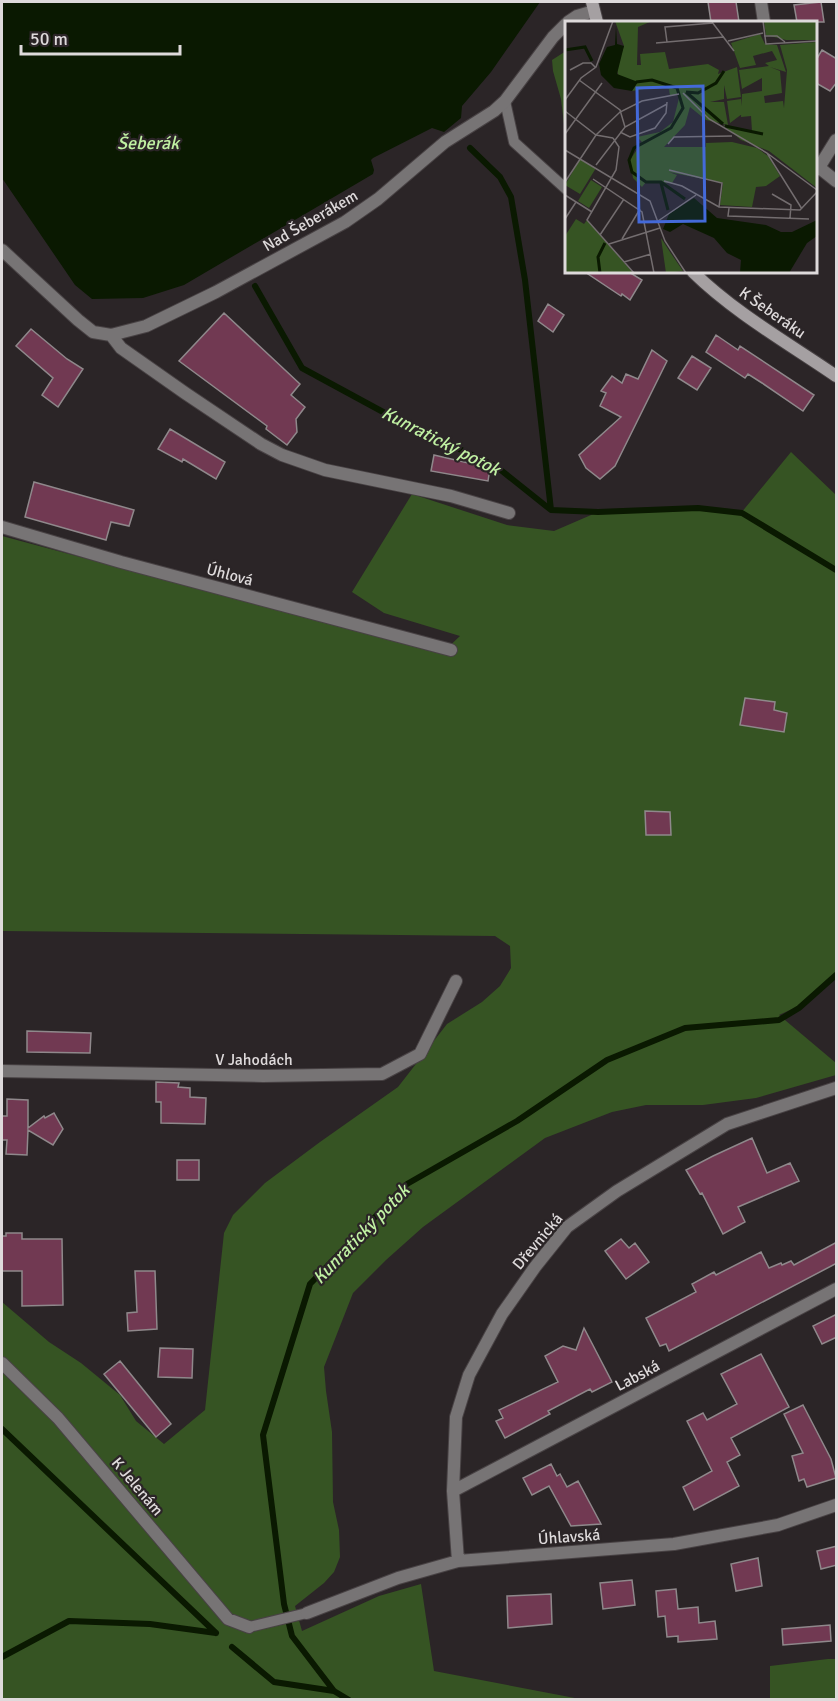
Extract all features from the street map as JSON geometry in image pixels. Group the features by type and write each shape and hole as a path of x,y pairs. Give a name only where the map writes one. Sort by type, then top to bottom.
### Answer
{"street":[{"path":"761,2 764,21"},
{"path":"570,21 577,16 594,12"},
{"path":"505,101 565,25"},
{"name":"Nad Šeberákem","path":"111,335 146,326 216,292 345,222 378,199 445,142 494,111 505,101"},
{"path":"837,140 817,167 837,181"},
{"path":"2,250 93,332 111,335 121,348 185,393 261,444 282,455 325,470 451,496 509,513"},
{"name":"K Šeberáku","path":"694,273 756,322 837,376"},
{"name":"Úhlová","path":"2,527 121,562 451,650"},
{"name":"V Jahodách","path":"2,1071 263,1076 382,1074 420,1054 456,981"},
{"name":"Dřevnická","path":"458,1561 453,1491 456,1417 469,1375 502,1314 567,1227 617,1191 727,1124 837,1088"},
{"name":"Labská","path":"453,1491 837,1289"},
{"name":"K Jelenám","path":"2,1363 58,1418 228,1619 249,1627"},
{"name":"Úhlavská","path":"307,1613 398,1578 458,1561 674,1544 778,1525 837,1505"}],"lane":[{"path":"505,101 514,142 565,187"},
{"path":"249,1627 307,1613"}],"green space":[{"path":"565,52 565,133 561,99 552,60"},
{"path":"791,452 836,495 836,976 803,1004 779,1015 836,1063 836,1075 756,1098 703,1105 646,1105 612,1112 545,1138 423,1227 353,1293 324,1367 332,1432 333,1502 339,1530 340,1557 334,1572 324,1583 295,1606 302,1631 379,1596 421,1584 434,1671 580,1699 2,1699 2,1302 49,1342 81,1363 120,1395 136,1421 164,1444 205,1410 224,1233 233,1215 265,1183 398,1087 447,1024 482,1002 500,986 511,968 510,946 495,936 2,931 2,536 441,654 460,636 384,613 352,592 412,494 507,525 554,531 598,512 698,508 741,513"},
{"path":"836,1659 836,1699 770,1699 770,1666"}],"water":[{"name":"Šeberák","path":"2,2 540,2 491,72 462,106 461,118 444,132 432,128 373,158 371,160 373,174 184,285 143,298 92,299 75,285 2,178"}],"building":[{"path":"708,2 736,2 739,21 711,21"},
{"path":"821,2 824,22 797,21 794,5"},
{"path":"822,50 837,59 837,82 830,91 817,84 817,58"},
{"path":"586,273 631,273 642,280 630,300 622,294 621,296"},
{"path":"548,304 564,315 553,332 538,321"},
{"path":"224,313 300,384 291,395 305,407 296,419 297,432 287,445 266,429 267,426 179,361"},
{"path":"31,329 67,359 83,369 58,407 42,395 53,378 16,346"},
{"path":"716,335 738,350 740,346 814,395 803,411 748,374 745,378 706,352"},
{"path":"652,350 667,361 615,466 600,479 586,468 579,455 621,417 600,406 606,393 601,391 612,376 622,383 626,374 638,379"},
{"path":"692,356 711,368 697,390 678,378"},
{"path":"170,429 225,462 216,479 183,459 182,462 158,449"},
{"path":"434,455 490,468 488,481 431,471"},
{"path":"34,482 134,510 129,526 111,522 106,540 25,517"},
{"path":"745,698 775,702 774,710 787,713 784,732 740,725"},
{"path":"645,811 670,812 671,835 646,835"},
{"path":"27,1031 91,1033 90,1053 27,1052"},
{"path":"156,1082 179,1083 178,1087 190,1088 190,1097 206,1098 205,1124 161,1123 161,1102 156,1102"},
{"path":"7,1099 28,1100 28,1128 44,1116 45,1118 54,1113 63,1129 53,1145 28,1130 27,1155 6,1154 7,1140 2,1140 2,1116 7,1116"},
{"path":"752,1138 767,1173 790,1163 799,1181 738,1207 745,1222 723,1234 702,1193 700,1194 686,1170"},
{"path":"177,1160 199,1160 199,1180 177,1180"},
{"path":"6,1233 22,1233 22,1239 62,1239 63,1305 22,1306 22,1271 2,1271 2,1236 6,1236"},
{"path":"621,1239 629,1248 635,1243 649,1262 626,1279 605,1251"},
{"path":"837,1242 837,1263 669,1351 666,1344 660,1346 646,1318 696,1292 692,1284 714,1272 716,1275 761,1252 769,1268 791,1261 794,1265"},
{"path":"135,1271 155,1271 157,1329 128,1331 127,1313 137,1312"},
{"path":"837,1314 837,1337 822,1344 813,1326"},
{"path":"584,1328 612,1382 592,1392 590,1389 548,1411 550,1414 505,1438 496,1421 503,1418 499,1410 558,1382 545,1356 563,1346 576,1350"},
{"path":"160,1348 193,1349 192,1378 158,1377"},
{"path":"761,1354 789,1407 731,1438 740,1455 727,1462 739,1486 694,1510 683,1487 712,1471 687,1421 703,1413 707,1420 737,1404 721,1374"},
{"path":"120,1361 171,1424 156,1437 104,1374"},
{"path":"803,1405 831,1459 836,1478 807,1487 804,1479 799,1481 792,1456 803,1453 784,1414"},
{"path":"551,1464 557,1476 560,1474 567,1487 578,1481 601,1524 571,1526 549,1486 532,1495 523,1478"},
{"path":"837,1546 837,1565 821,1569 817,1551"},
{"path":"758,1558 762,1586 736,1591 731,1564"},
{"path":"632,1580 635,1605 603,1609 600,1583"},
{"path":"676,1589 678,1609 698,1607 699,1623 715,1621 717,1639 678,1642 678,1636 667,1637 665,1616 658,1617 656,1591"},
{"path":"551,1594 552,1624 508,1628 507,1596"},
{"path":"830,1625 831,1641 783,1645 782,1629"}],"waterway":[{"path":"470,148 500,177 511,197 525,280 551,510"},
{"name":"Kunratický potok","path":"255,286 302,368 396,419 497,467 551,510 598,512 698,508 742,513 836,570"},
{"name":"Kunratický potok","path":"349,1700 334,1691 292,1636 284,1604 263,1435 310,1284 407,1184 517,1121 607,1060 685,1028 779,1020 799,1008 836,975"},
{"path":"2,1429 216,1633"},
{"path":"2,1657 69,1621 150,1624 216,1633"},
{"path":"232,1647 274,1682 334,1691"}]}
